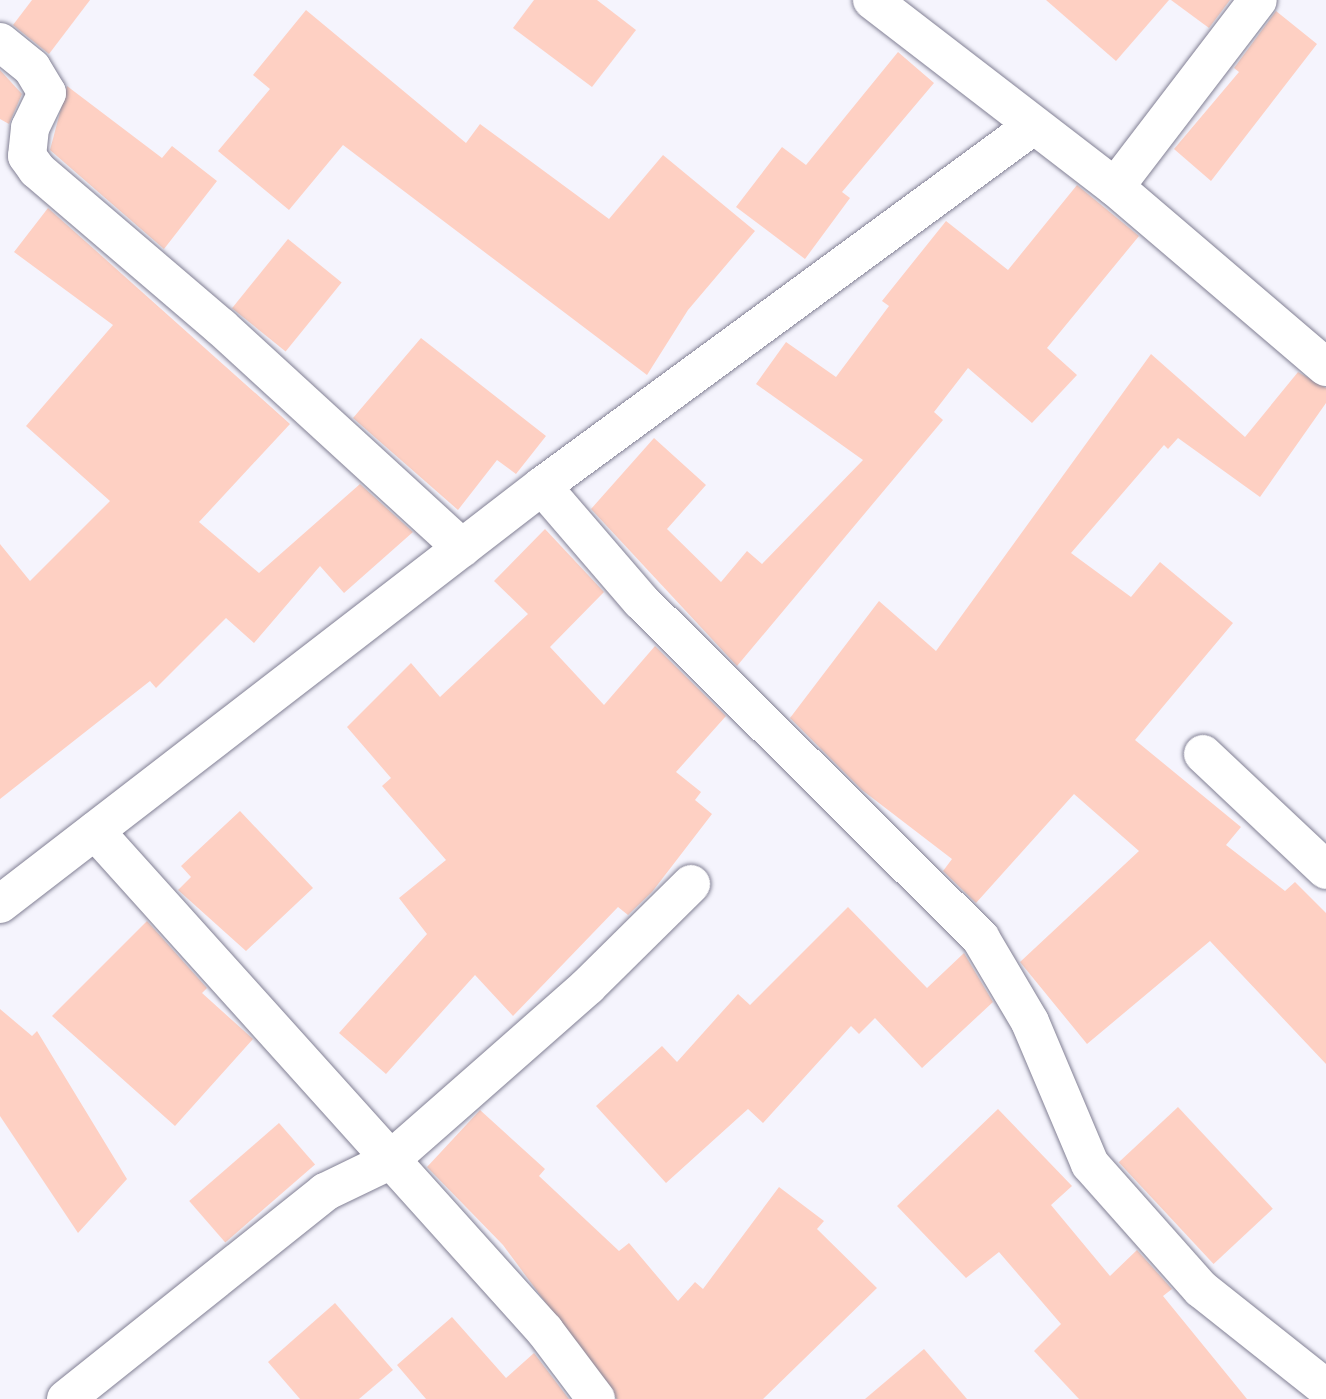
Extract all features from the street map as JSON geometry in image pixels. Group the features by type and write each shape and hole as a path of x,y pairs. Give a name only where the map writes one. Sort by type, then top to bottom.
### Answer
{"street":[{"path":"872,0 1115,187 1326,367"},
{"path":"1115,187 1258,0"},
{"path":"0,42 32,68 47,93 30,128 27,156 37,170 221,327 462,548"},
{"path":"0,904 541,486 1033,126"},
{"path":"541,486 641,601 981,939 1030,1022 1090,1164 1201,1289 1326,1388"},
{"path":"1203,754 1326,870"},
{"path":"95,831 389,1161 545,1331 596,1399"},
{"path":"66,1399 325,1192 389,1161 588,986 691,884"}],"building":[{"path":"32,0 90,0 49,54 13,25"},
{"path":"534,0 597,0 636,30 592,87 513,28"},
{"path":"1046,0 1169,0 1116,61"},
{"path":"1171,0 1230,0 1209,28"},
{"path":"306,10 466,143 480,124 609,219 663,155 755,231 688,310 647,375 343,145 289,210 218,151 270,89 253,75"},
{"path":"1276,11 1317,44 1211,181 1174,149 1239,72 1234,68"},
{"path":"898,52 934,83 842,192 850,198 805,259 736,207 782,147 806,165"},
{"path":"0,70 22,94 9,124 0,119"},
{"path":"67,86 162,158 172,146 217,181 164,249 50,150"},
{"path":"1077,185 1139,236 1047,348 1077,375 1032,423 968,368 934,412 943,420 737,666 591,509 654,438 706,485 667,529 721,582 747,551 762,564 863,460 756,384 786,342 836,377 889,306 882,301 946,221 1008,270"},
{"path":"48,208 290,424 199,522 259,573 360,484 413,532 344,593 320,566 254,643 226,618 156,688 150,681 0,799 0,544 30,581 110,501 26,426 113,325 14,252"},
{"path":"288,239 342,282 286,352 232,308"},
{"path":"421,338 546,436 516,474 497,460 458,510 353,418"},
{"path":"1151,354 1245,437 1298,372 1326,388 1326,403 1260,497 1178,438 1168,449 1164,445 1071,553 1131,597 1160,562 1233,623 1135,740 1241,827 1226,845 1285,891 1295,882 1326,913 1326,1064 1210,941 1087,1044 1020,962 1139,851 1074,794 976,903 943,871 952,859 862,790 790,718 879,601 936,651"},
{"path":"545,529 604,592 550,647 604,705 655,646 726,716 676,772 701,792 695,800 712,814 652,892 628,915 618,907 513,1016 475,975 386,1074 339,1033 427,934 399,898 446,860 382,786 391,778 347,727 411,663 440,697 528,614 494,581"},
{"path":"240,811 313,888 246,951 178,890 191,877 181,866"},
{"path":"848,907 927,988 964,953 993,1002 922,1068 875,1018 859,1034 851,1026 763,1123 748,1109 666,1183 596,1106 662,1046 677,1062 738,994 750,1005"},
{"path":"147,921 207,988 202,993 253,1039 175,1126 52,1016"},
{"path":"0,1009 32,1036 37,1031 127,1179 78,1233 0,1116"},
{"path":"1178,1107 1273,1209 1214,1264 1119,1162"},
{"path":"998,1109 1072,1186 1051,1205 1110,1276 1137,1250 1172,1289 1163,1296 1247,1399 1079,1399 1034,1351 1061,1324 999,1252 966,1278 897,1206"},
{"path":"480,1110 545,1169 539,1176 619,1251 629,1243 678,1301 695,1282 703,1289 779,1187 824,1221 817,1229 877,1288 763,1399 617,1399 503,1245 427,1167"},
{"path":"279,1123 315,1165 225,1243 189,1201"},
{"path":"335,1303 393,1370 359,1399 300,1399 268,1362"},
{"path":"452,1317 506,1378 534,1353 569,1399 426,1399 397,1365"},
{"path":"924,1349 967,1399 865,1399"}]}
